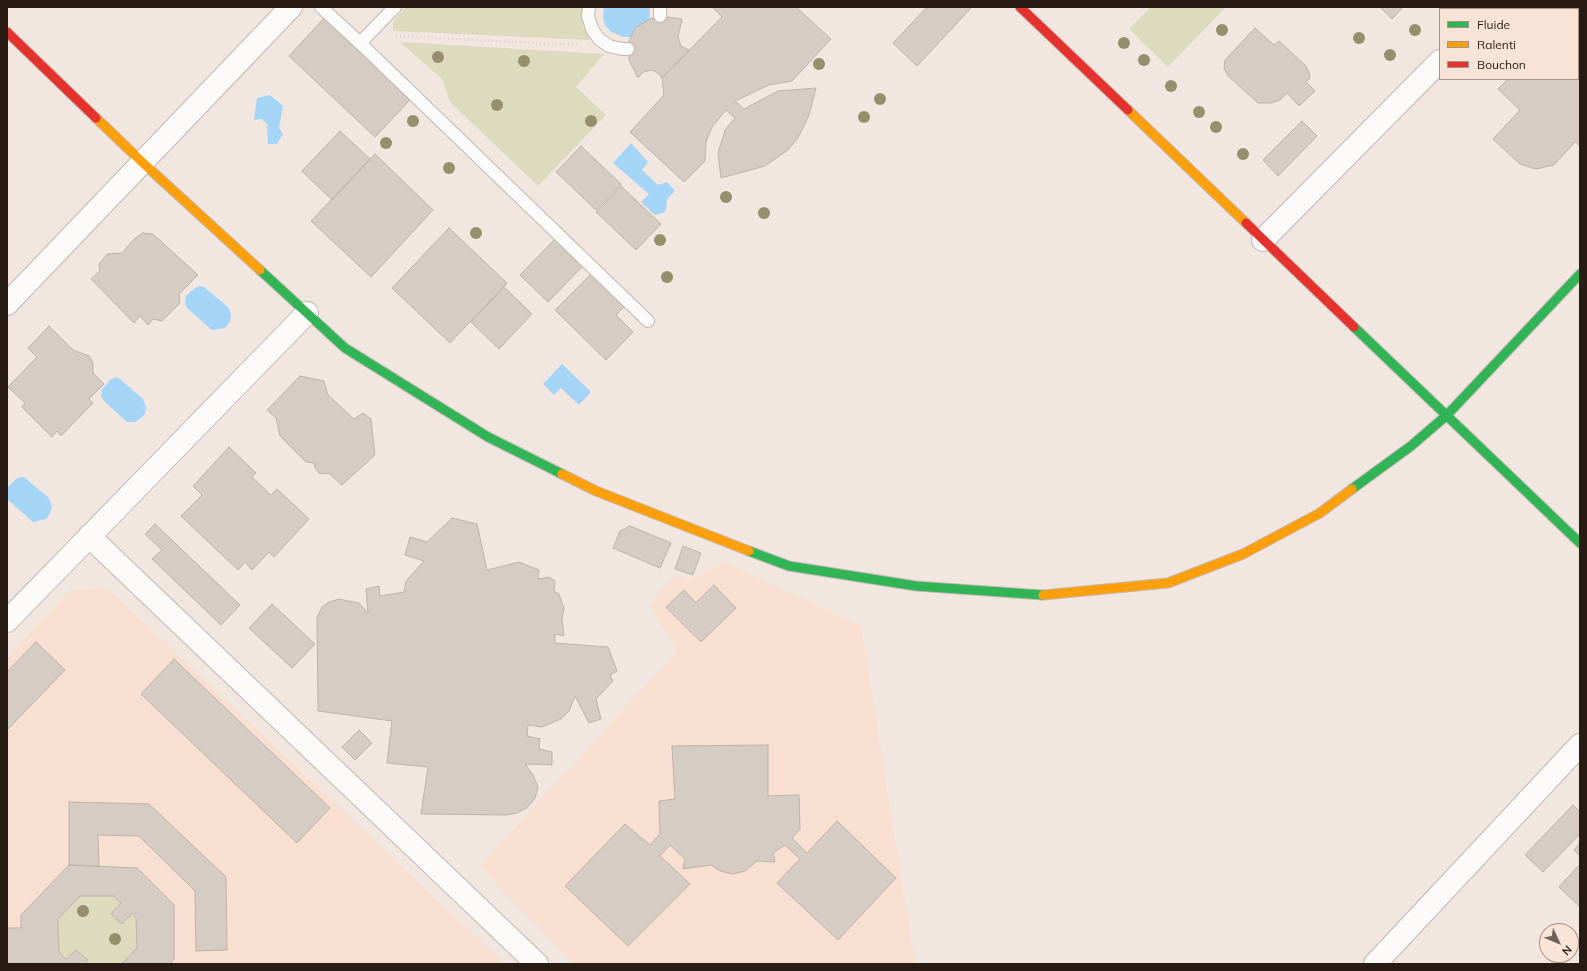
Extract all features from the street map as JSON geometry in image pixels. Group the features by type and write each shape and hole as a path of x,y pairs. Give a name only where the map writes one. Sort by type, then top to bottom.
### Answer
{"street":[{"path":"7,304 291,7"},
{"path":"1020,7 1580,543"},
{"path":"7,32 142,162 345,348 442,409 488,437 596,491 789,566 916,586 1043,595 1168,583 1243,554 1320,513 1411,446 1446,415 1580,274"},
{"path":"1263,240 1439,62"},
{"path":"7,621 307,313"},
{"path":"90,536 537,964"},
{"path":"1375,964 1580,746"}],"lane":[{"path":"321,7 364,39 648,321"},
{"path":"364,39 395,7"},
{"path":"589,7 588,16 592,29 599,39 610,46 628,49"}],"path":[{"path":"364,39 610,46"}],"shaded area":[{"path":"406,7 582,7 584,28 590,40 393,31 393,21"},
{"path":"1151,7 1226,7 1168,67 1129,29"},
{"path":"400,42 604,54 576,87 606,115 538,186 450,102 442,79"},
{"path":"724,562 861,626 915,964 574,964 480,866 678,651 649,605 676,575 690,580"},
{"path":"107,588 504,964 7,964 7,657 71,590"},
{"path":"80,896 114,896 121,903 111,914 122,924 132,913 136,917 137,948 122,964 84,964 88,960 76,950 66,959 59,952 58,919"}],"water":[{"path":"604,7 650,7 649,22 631,37 623,37 610,31 605,25 603,17"},
{"path":"270,95 283,106 279,128 283,134 277,144 268,144 267,124 261,119 254,120 257,98"},
{"path":"631,143 648,162 642,170 658,185 667,182 675,191 667,199 666,210 663,213 655,215 641,202 649,194 613,163"},
{"path":"200,286 204,287 228,307 231,314 230,322 225,328 212,330 187,308 185,303 186,296 195,288"},
{"path":"562,364 591,392 579,405 561,388 554,395 543,384"},
{"path":"116,377 143,399 146,407 145,414 134,422 127,422 103,400 101,396 102,389 110,380"},
{"path":"21,477 25,478 49,498 52,506 46,519 33,522 8,500 7,488 16,479"}],"building":[{"path":"712,7 796,7 831,39 792,81 769,85 735,101 744,109 778,91 816,88 809,115 798,138 788,150 765,166 721,178 718,153 725,130 735,118 726,110 712,127 706,142 705,161 684,182 630,132 664,95 662,78 722,17"},
{"path":"927,7 972,7 917,66 893,43"},
{"path":"1380,7 1403,7 1392,19"},
{"path":"326,16 412,98 375,137 289,56"},
{"path":"660,16 682,19 678,37 681,46 689,50 662,78 658,73 652,70 643,72 638,78 629,60 629,41 635,28 650,19"},
{"path":"1255,28 1274,45 1279,41 1305,65 1309,72 1310,78 1306,82 1315,91 1299,106 1287,93 1280,100 1271,103 1258,103 1228,76 1224,68 1225,60"},
{"path":"1579,53 1580,146 1575,142 1554,165 1536,169 1520,164 1493,139 1520,110 1498,89 1507,80 1579,80"},
{"path":"1302,121 1317,136 1278,176 1263,160"},
{"path":"340,131 370,159 332,200 302,171"},
{"path":"581,146 621,184 596,210 556,172"},
{"path":"375,154 433,210 371,277 311,221"},
{"path":"621,186 661,224 636,250 596,212"},
{"path":"449,228 507,283 450,343 392,288"},
{"path":"143,233 153,234 198,275 179,294 180,303 162,321 153,319 148,325 140,316 134,323 91,279 100,271 99,264 107,254 122,253 134,239"},
{"path":"556,238 584,265 548,302 520,275"},
{"path":"592,273 625,306 616,315 633,332 606,360 555,310"},
{"path":"504,287 532,314 499,349 471,322"},
{"path":"49,326 73,350 89,356 93,363 93,373 104,384 89,399 93,403 61,436 57,431 52,437 22,407 25,403 8,387 37,357 28,348"},
{"path":"300,376 324,381 328,395 354,419 363,413 371,419 375,455 342,485 330,474 319,473 315,468 314,463 306,462 280,436 276,418 267,410"},
{"path":"229,447 256,473 252,477 271,495 277,489 309,519 274,557 269,552 252,570 245,562 238,570 181,516 202,495 193,486"},
{"path":"452,518 477,524 487,570 519,562 539,570 538,579 549,577 555,581 554,591 559,594 564,608 562,619 564,636 555,634 555,643 608,647 617,671 610,675 613,681 596,699 601,719 589,723 575,696 569,711 561,719 542,727 528,725 527,736 540,739 539,749 552,752 552,765 525,764 533,775 538,787 535,798 527,808 517,813 507,815 421,814 428,767 387,763 392,721 318,711 317,617 322,607 329,602 339,599 359,603 368,613 366,589 379,586 380,596 404,592 406,581 424,561 405,555 410,537 427,542"},
{"path":"155,524 240,605 221,625 152,559 162,550 145,534"},
{"path":"630,526 671,543 660,568 613,548 620,531"},
{"path":"683,546 701,553 693,575 675,569"},
{"path":"714,585 736,608 701,642 666,607 684,590 696,603"},
{"path":"272,604 315,644 292,668 249,628"},
{"path":"36,642 65,670 7,730 7,672"},
{"path":"174,659 330,808 297,843 141,694"},
{"path":"359,730 372,743 355,760 342,747"},
{"path":"768,745 768,796 799,795 800,829 792,838 807,853 837,821 896,878 838,940 777,883 800,859 785,845 773,853 775,862 757,861 745,871 733,874 720,871 711,865 683,869 685,859 670,845 660,856 690,884 628,946 565,886 625,824 650,845 660,834 659,801 675,799 672,746"},
{"path":"69,802 149,804 226,877 227,950 196,951 195,891 139,836 98,835 99,866 69,865"},
{"path":"1573,805 1580,812 1580,834 1543,872 1525,855"},
{"path":"1580,843 1580,856 1574,850"},
{"path":"1580,864 1580,907 1559,887"},
{"path":"69,865 137,868 174,905 174,959 170,964 122,964 137,948 136,917 132,913 122,924 111,914 121,903 114,896 80,896 58,919 59,952 66,959 76,950 88,960 84,964 7,964 7,928 21,928 21,915"}],"traffic: fast":[{"path":"260,270 345,348 488,437 562,474"},
{"path":"1352,489 1411,446 1447,415 1580,274"},
{"path":"1354,327 1580,543"},
{"path":"749,551 789,566 916,586 1043,595"}],"traffic: slow":[{"path":"1128,110 1246,223"},
{"path":"96,118 260,270"},
{"path":"562,474 596,491 749,551"},
{"path":"1043,595 1168,583 1243,554 1320,513 1352,489"}],"traffic: jam":[{"path":"1020,7 1128,110"},
{"path":"7,32 96,118"},
{"path":"1246,223 1354,327"}]}
